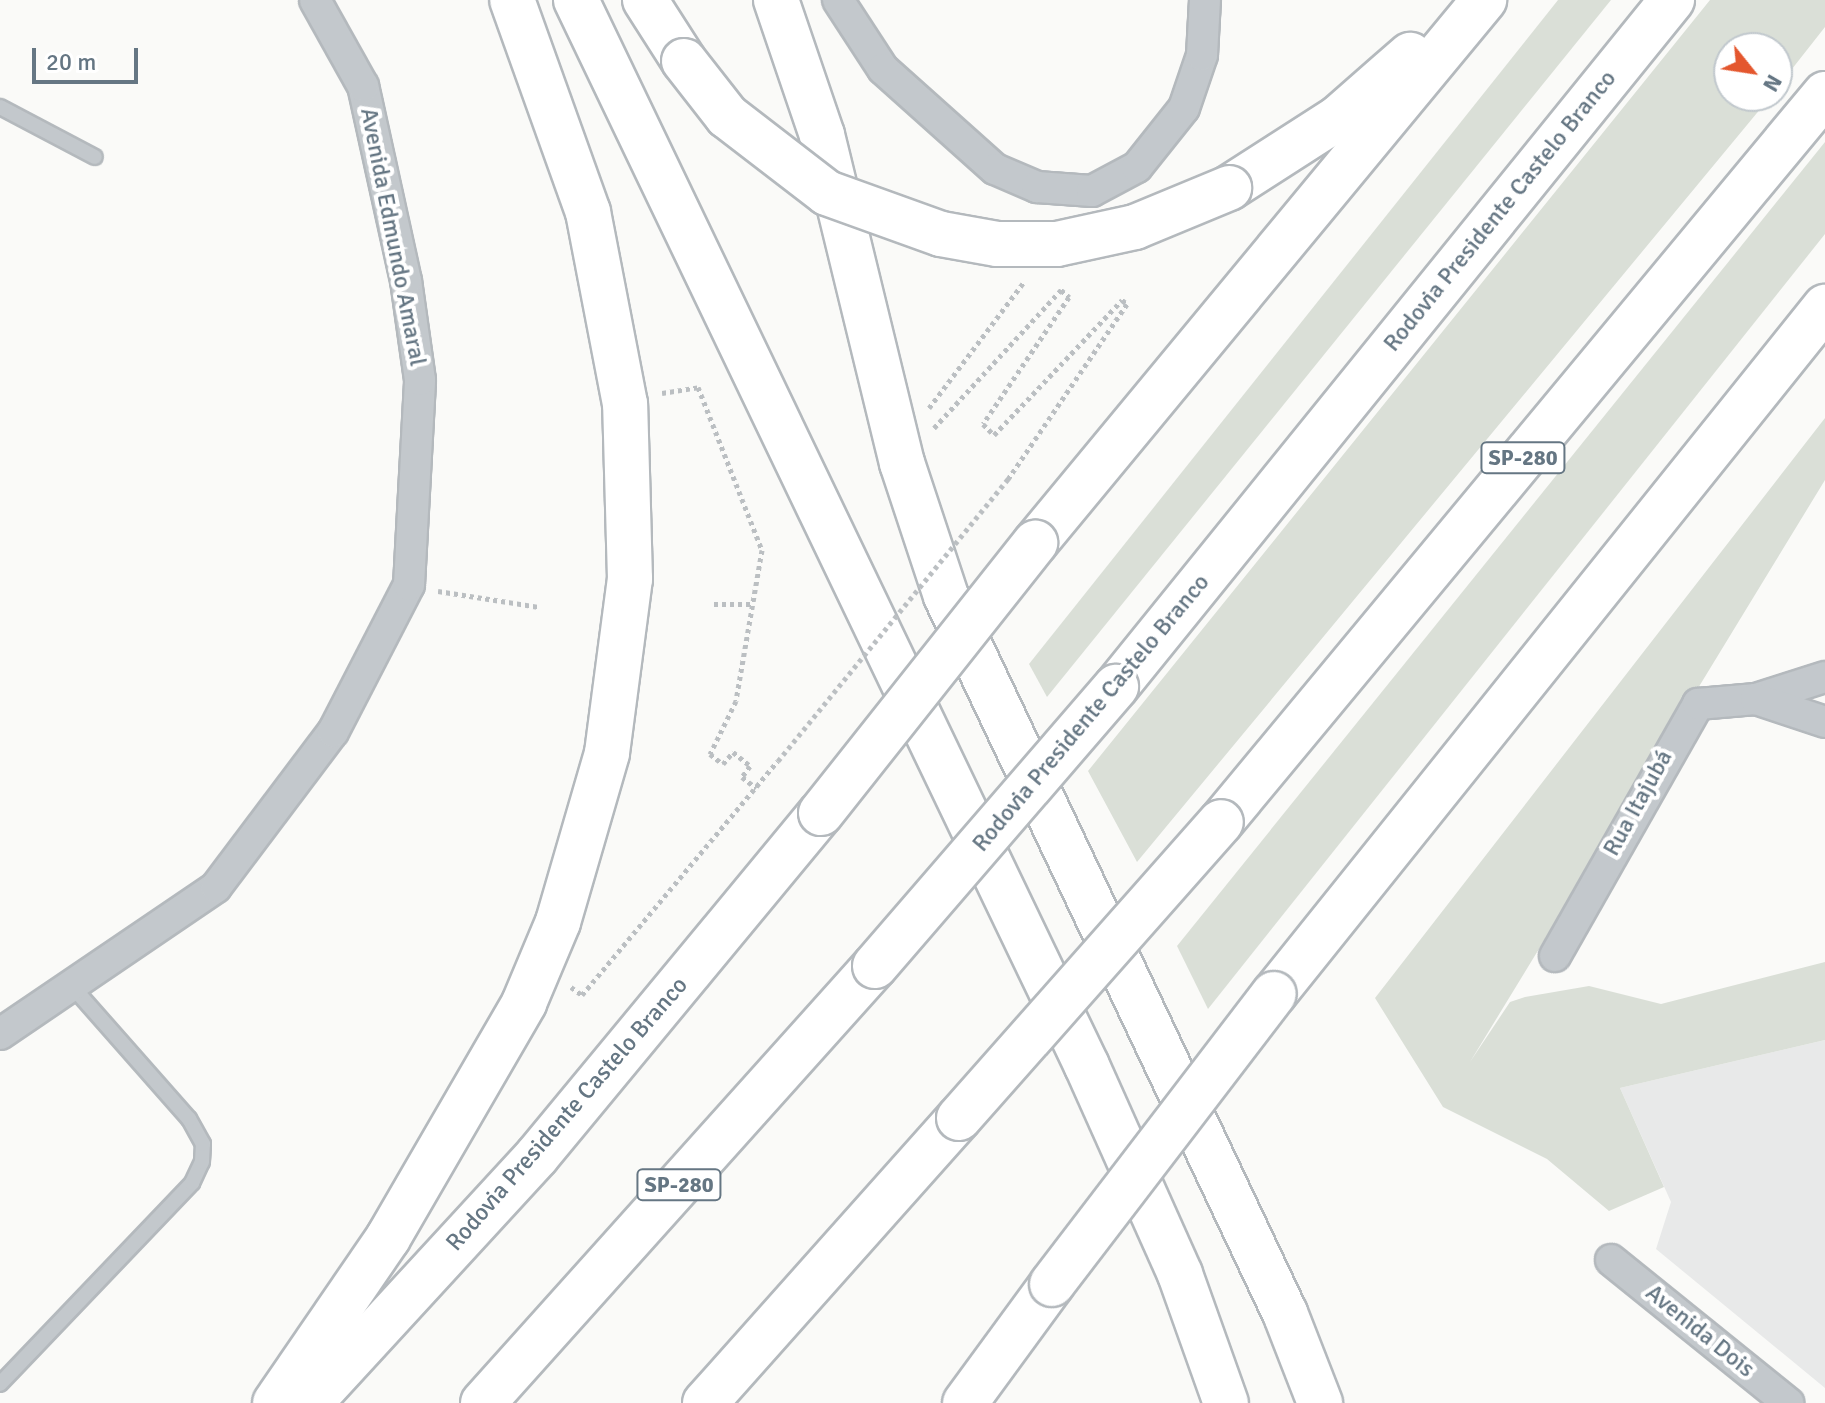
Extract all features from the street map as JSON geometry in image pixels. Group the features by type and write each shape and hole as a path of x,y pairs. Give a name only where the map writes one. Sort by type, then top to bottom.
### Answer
{"highway":[{"path":"275,1403 388,1238 524,1003 586,838 610,739 630,579 621,375 588,212 512,0"},
{"path":"576,0 1087,1066 1180,1274 1226,1403"},
{"path":"645,0 684,61 727,116 827,193 941,234 997,244 1057,244 1135,227 1229,188 1338,118 1465,0"},
{"path":"776,0 822,135 902,463 946,596 1285,1313 1320,1403"},
{"name":"Rodovia Presidente Castelo Branco","path":"310,1403 537,1156 821,813 1035,543 1484,0"},
{"name":"Rodovia Presidente Castelo Branco","path":"483,1403 875,966 1116,687 1672,0"},
{"name":"SP-280","path":"705,1403 1221,822 1825,94"},
{"path":"965,1403 1274,994 1825,304"}],"street":[{"name":"Avenida Edmundo Amaral","path":"0,1034 225,877 333,732 409,585 420,380 406,281 363,86 315,0"},
{"path":"838,0 883,69 995,169 1037,187 1092,191 1137,167 1184,108 1202,55 1205,0"},
{"path":"1756,699 1825,677"},
{"path":"1756,699 1825,722"},
{"name":"Rua Itajubá","path":"1555,956 1684,721 1698,704 1756,699"},
{"name":"Avenida Dois","path":"1611,1260 1788,1403"}],"lane":[{"path":"0,107 95,157"},
{"path":"0,1384 192,1183 202,1162 203,1144 189,1119 71,985"}],"path":[{"path":"922,417 1035,267"},
{"path":"570,970 565,983 582,995 1008,479 1127,304 1122,300 994,435 983,424 1069,297 1061,290 928,434 925,426"},
{"path":"653,395 698,387 762,550 736,701 710,754 723,764 733,752 750,766 742,777 756,788"},
{"path":"409,585 539,607"},
{"path":"714,604 752,604"}],"shaded area":[{"path":"1558,0 1611,0 1047,697 1029,664"},
{"path":"1710,0 1825,0 1825,27 1793,68 1793,32 1713,32 1713,112 1758,112 1137,862 1088,771"},
{"path":"1825,142 1825,234 1208,1009 1177,946"},
{"path":"1825,418 1825,480 1470,1062 1510,1002 1525,997 1589,986 1661,1004 1825,962 1825,1040 1620,1088 1664,1187 1609,1211 1547,1159 1443,1107 1375,998"},
{"path":"1825,1040 1825,1388 1656,1249 1671,1202 1620,1088"}]}
